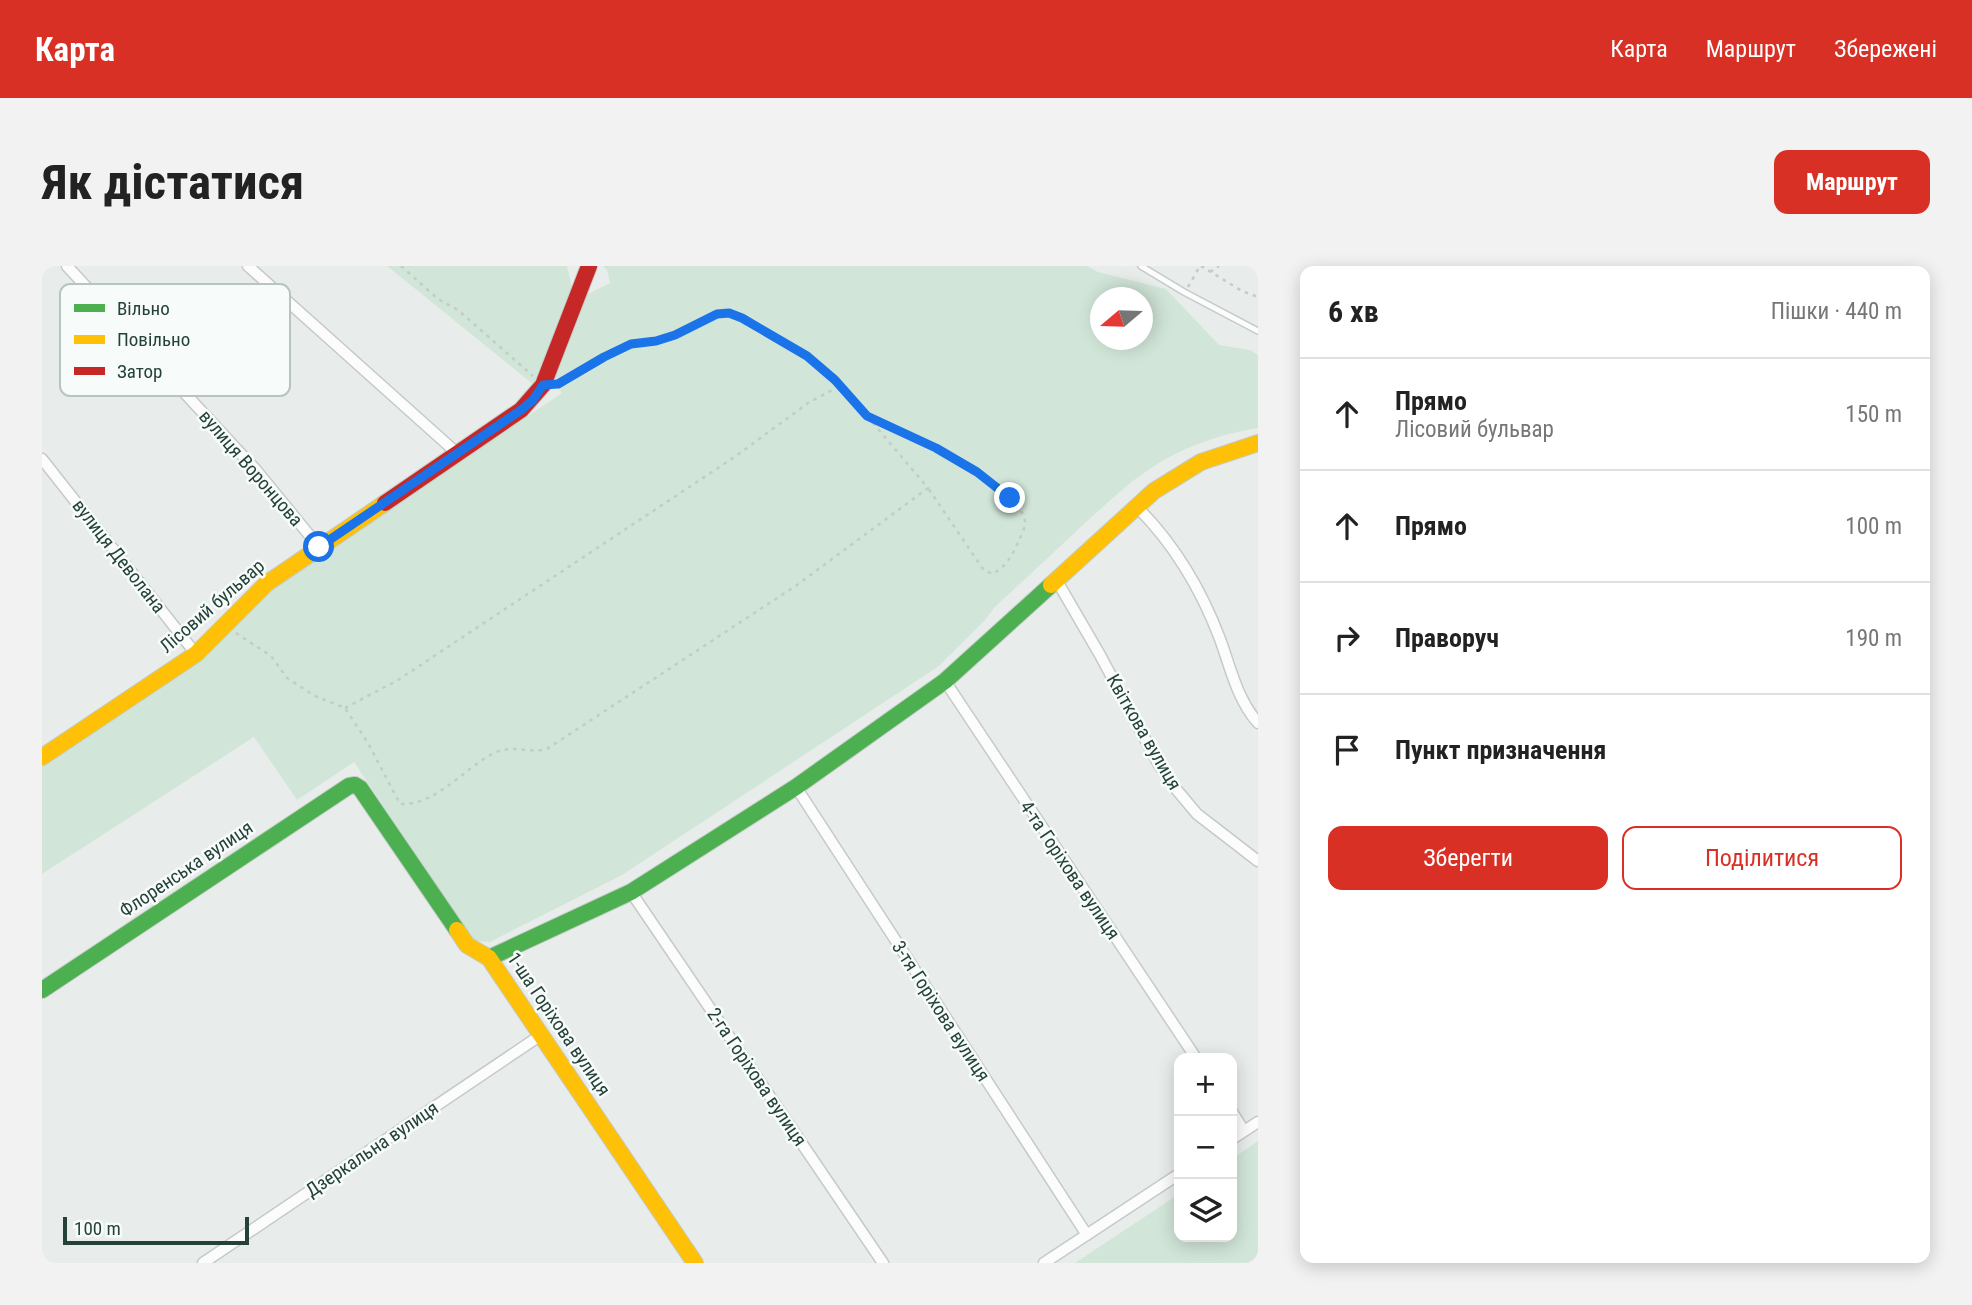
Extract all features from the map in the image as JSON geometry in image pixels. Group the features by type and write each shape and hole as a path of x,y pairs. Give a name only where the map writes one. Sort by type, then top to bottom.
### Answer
{"street":[{"name":"вулиця Воронцова","path":"67,266 84,284"},
{"path":"248,266 268,284"},
{"path":"543,385 589,266"},
{"path":"290,304 458,454"},
{"name":"Лісовий бульвар","path":"42,757 196,654 265,584 521,410 533,400 543,385"},
{"name":"вулиця Воронцова","path":"187,396 256,470 319,547"},
{"path":"489,958 631,892 796,787 945,681 1154,491 1190,468 1221,454 1258,443"},
{"name":"вулиця Деволана","path":"42,459 196,654"},
{"path":"1137,507 1160,530 1191,577 1221,640 1241,697 1258,723"},
{"name":"Квіткова вулиця","path":"1057,581 1159,765 1176,789 1197,814 1258,861"},
{"name":"4-та Горіхова вулиця","path":"945,681 1193,1053"},
{"name":"1-ша Горіхова вулиця","path":"355,785 360,788 467,945 489,958 695,1263"},
{"name":"Флоренська вулиця","path":"42,990 349,786 355,785"},
{"name":"3-тя Горіхова вулиця","path":"796,787 1087,1235"},
{"name":"2-га Горіхова вулиця","path":"631,892 883,1263"},
{"name":"Дзеркальна вулиця","path":"203,1263 541,1035"},
{"path":"1235,1116 1244,1131"},
{"path":"1237,1136 1258,1122"},
{"path":"1044,1263 1174,1177"}],"lane":[{"path":"1141,266 1250,329 1258,331"}],"path":[{"path":"401,266 438,299 458,310 543,385 558,384 631,344 675,335 717,314 729,313 742,318 807,356 840,386 928,488 983,569 992,573 1001,570 1015,550 1025,525 1023,513 1010,498 977,472 936,448 867,416"},
{"path":"1189,284 1200,266 1258,297"},
{"path":"1210,272 1219,266"},
{"path":"345,708 398,680 736,457 808,403 840,386"},
{"path":"223,625 271,656 287,678 315,696 345,708 368,743 400,804 410,804 430,796 494,753 507,748 536,752 547,749 797,585 928,488"}],"green space":[{"path":"387,266 567,266 571,296 534,385"},
{"path":"603,266 1087,266 1098,272 1166,289 1219,345 1250,350 1258,355 1258,428 1199,443 1143,473 995,607 939,666 622,875 490,942 474,941 354,762 297,800 254,737 42,874 42,762 264,593 562,393 552,380 578,312 586,295 610,283 607,270"},
{"path":"1258,1141 1258,1263 1075,1263 1174,1197 1174,1242 1237,1242 1237,1156"}],"traffic: fast":[{"path":"489,958 631,892 796,787 945,681 1051,585"},
{"path":"42,990 349,786 355,785 360,788 457,930"}],"traffic: slow":[{"path":"1051,585 1154,491 1201,462 1258,443"},
{"path":"42,757 196,654 266,584 385,503"},
{"path":"457,930 467,945 489,958 695,1263"}],"traffic: jam":[{"path":"385,503 521,410 543,385 589,266"}],"route":[{"path":"319,547 521,410 533,400 543,385 558,384 631,344 675,335 706,318 729,313 807,356 835,380 867,416 936,448 977,472 1010,498"}]}
